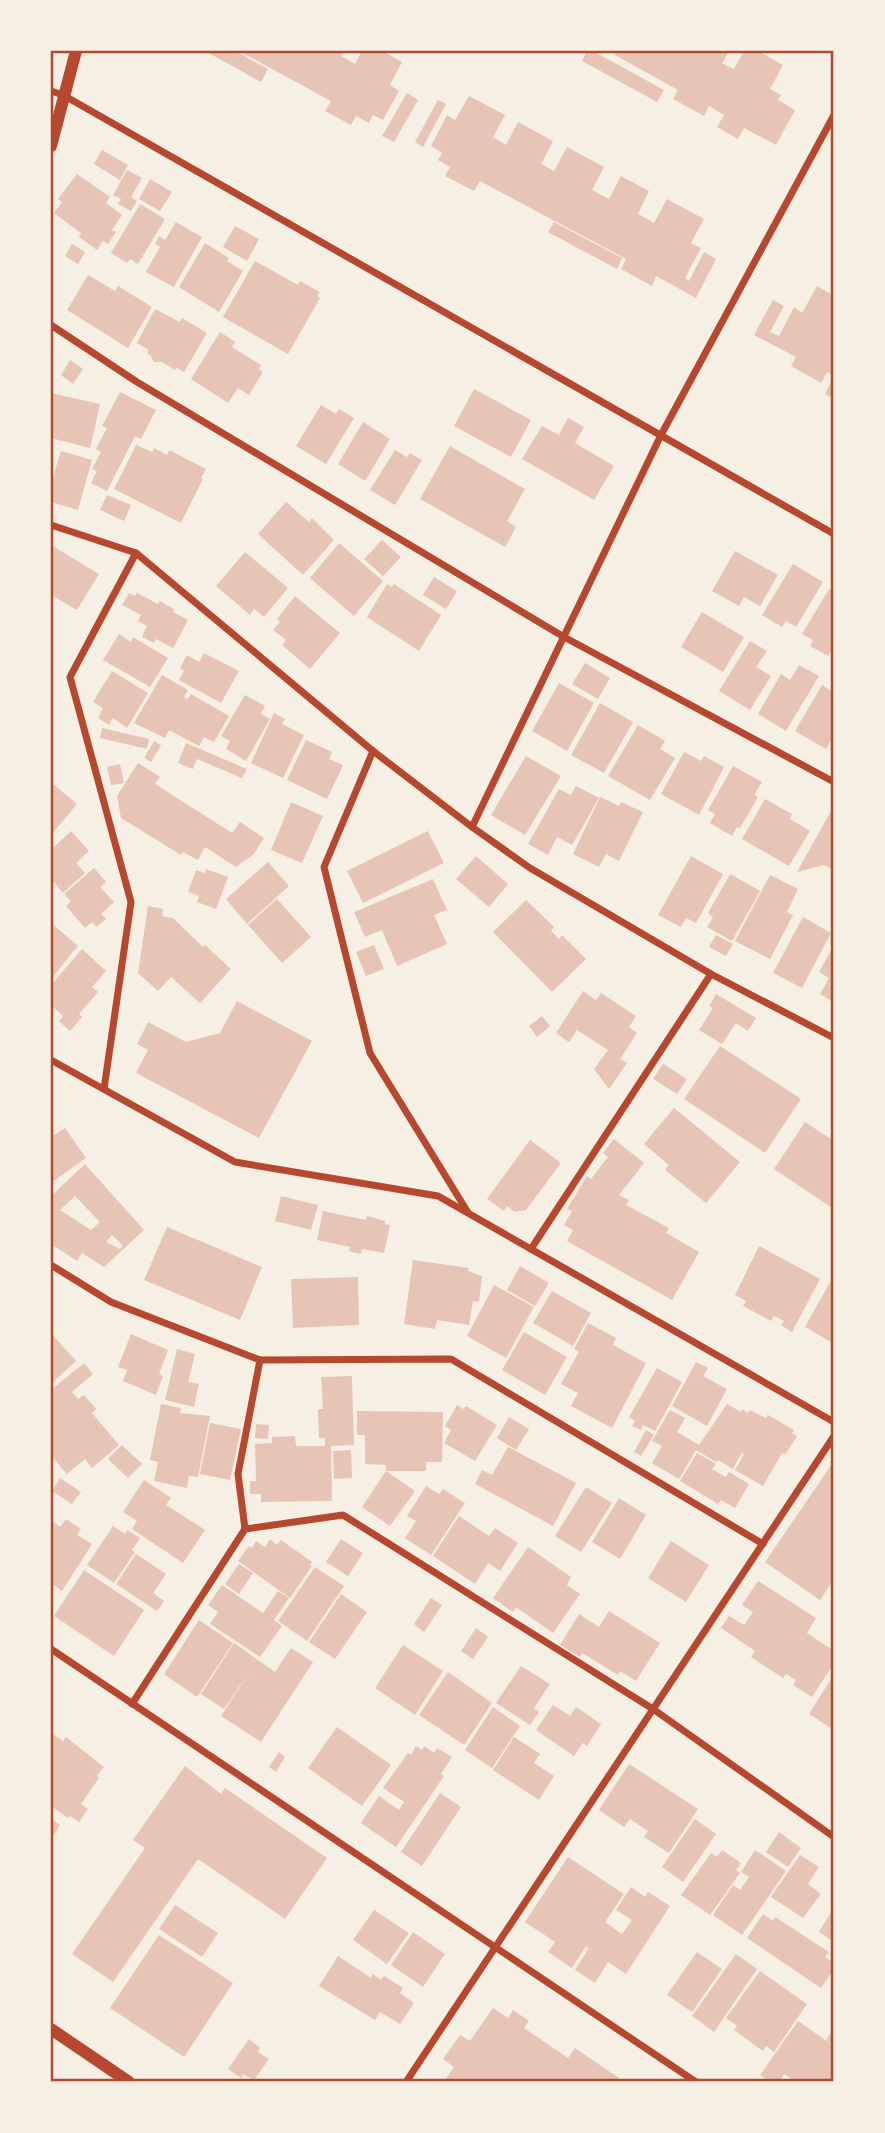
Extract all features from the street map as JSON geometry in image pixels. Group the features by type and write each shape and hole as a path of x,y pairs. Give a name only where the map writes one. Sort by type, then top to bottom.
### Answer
{"street":[{"path":"51,146 57,93 76,51"},
{"path":"57,93 834,534"},
{"path":"472,827 661,435 834,115"},
{"path":"51,325 137,382 564,637 834,782"},
{"path":"51,524 136,553 373,751 530,868 711,974 834,1038"},
{"path":"104,1089 131,902 71,677 136,553"},
{"path":"373,751 324,867 370,1053 468,1213"},
{"path":"530,1249 711,974"},
{"path":"51,1060 236,1162 438,1196 834,1422"},
{"path":"51,1265 111,1302 260,1360 451,1359 763,1544"},
{"path":"132,1704 245,1530 238,1474 260,1360"},
{"path":"406,2082 834,1436"},
{"path":"245,1530 343,1514 653,1709 834,1837"},
{"path":"51,1649 696,2082"},
{"path":"51,2029 130,2082"}],"building":[{"path":"205,51 235,51 268,69 261,82"},
{"path":"239,51 344,51 341,56 355,64 362,51 382,51 402,62 390,85 399,91 383,120 373,115 369,123 356,116 351,125 325,111 331,101"},
{"path":"587,51 593,51 664,90 657,102 582,61"},
{"path":"617,51 729,51 722,63 734,69 744,51 758,51 783,65 770,89 781,95 778,100 795,110 776,145 744,128 738,139 717,127 724,115 709,106 704,116 673,99 678,90 615,55"},
{"path":"407,93 418,100 394,142 382,136"},
{"path":"469,96 505,115 493,137 506,145 518,122 553,141 541,164 554,171 567,147 604,167 592,190 609,199 621,176 649,191 638,214 654,223 667,199 704,219 691,243 701,248 685,278 689,281 704,252 716,259 696,298 656,276 652,286 621,269 626,259 480,181 474,191 445,176 450,167 438,160 442,153 431,146 447,115 455,120"},
{"path":"438,100 446,104 423,147 415,142"},
{"path":"102,150 128,165 120,180 94,164"},
{"path":"127,170 142,178 131,197 137,201 131,211 118,204 121,199 113,195"},
{"path":"77,174 110,197 106,203 122,215 112,230 116,232 108,244 103,241 97,250 79,237 81,233 54,213 62,202 58,199"},
{"path":"150,179 172,192 160,211 139,199"},
{"path":"140,204 165,219 138,264 130,259 127,263 111,253"},
{"path":"176,222 202,237 174,287 146,272 160,247 155,244 159,236 165,240"},
{"path":"554,222 622,258 617,269 548,232"},
{"path":"235,226 259,239 247,261 223,247"},
{"path":"205,243 229,258 227,261 243,271 219,312 179,287"},
{"path":"72,244 85,252 78,264 65,256"},
{"path":"255,261 298,285 300,281 320,292 317,296 320,298 288,354 223,317"},
{"path":"88,275 115,291 118,286 152,307 128,348 67,310"},
{"path":"817,286 834,296 834,376 827,372 821,383 791,366 796,357 754,335 773,300 784,306 770,332 779,336 794,307 802,313"},
{"path":"155,309 180,322 182,318 207,333 184,372 162,362 154,362 147,353 149,350 137,343"},
{"path":"220,332 235,342 232,347 261,365 259,369 263,372 249,395 238,388 228,403 191,379"},
{"path":"70,360 83,369 73,384 61,375"},
{"path":"832,380 834,381 834,399 825,394"},
{"path":"474,389 531,420 511,457 454,426"},
{"path":"120,392 156,410 141,439 135,436 107,491 91,483 97,471 92,469 101,452 96,449 107,428 102,426"},
{"path":"51,393 100,404 90,448 51,438"},
{"path":"321,405 336,414 339,409 354,418 326,464 296,446"},
{"path":"568,418 584,427 575,443 614,466 594,500 522,459 542,426 559,435"},
{"path":"363,422 390,439 365,481 338,464"},
{"path":"136,445 152,452 154,448 167,455 169,450 206,469 181,523 114,489"},
{"path":"450,446 525,489 507,521 516,527 505,547 420,499"},
{"path":"395,450 407,457 410,453 422,460 395,505 370,490"},
{"path":"61,451 92,460 78,510 51,502 51,484"},
{"path":"107,495 131,505 124,521 100,510"},
{"path":"286,502 309,522 312,518 334,540 303,575 258,534"},
{"path":"382,540 401,557 383,576 364,559"},
{"path":"339,543 383,581 354,616 310,578"},
{"path":"51,545 99,574 77,610 51,595"},
{"path":"735,551 778,575 760,606 744,597 739,606 712,591"},
{"path":"245,552 288,588 264,617 254,609 250,615 216,586"},
{"path":"793,564 823,582 796,627 786,621 782,627 762,615"},
{"path":"434,577 457,591 446,609 423,595"},
{"path":"387,584 392,587 394,584 441,615 419,651 367,617"},
{"path":"829,589 834,592 834,645 828,656 810,646 813,640 802,634"},
{"path":"129,593 135,596 137,593 158,604 160,601 188,620 173,648 156,639 154,643 142,637 147,626 138,621 141,615 122,605"},
{"path":"295,596 340,633 310,669 282,645 286,640 273,630 280,622 277,619"},
{"path":"702,612 744,637 723,672 681,647"},
{"path":"119,634 131,642 133,637 168,658 150,687 103,660"},
{"path":"750,641 767,651 756,667 771,676 750,710 719,691"},
{"path":"204,653 239,671 221,703 179,680 184,671 180,668 187,655 199,662"},
{"path":"585,663 610,678 598,699 572,684"},
{"path":"799,665 819,676 786,731 758,714 781,674 790,680"},
{"path":"112,671 148,693 127,728 113,718 109,725 98,718 103,708 93,702"},
{"path":"162,675 188,690 184,697 188,699 191,694 229,716 214,742 204,737 199,746 169,730 165,738 134,723"},
{"path":"559,683 594,703 567,751 532,731"},
{"path":"822,685 834,693 834,735 826,749 795,731"},
{"path":"245,695 265,706 261,714 270,719 246,761 226,749 230,741 221,736"},
{"path":"600,703 633,722 604,773 571,755"},
{"path":"274,713 285,719 282,724 304,735 283,778 251,763"},
{"path":"638,725 665,741 660,749 675,758 650,800 608,776"},
{"path":"102,728 149,739 147,749 100,738"},
{"path":"306,740 332,752 329,759 343,765 327,799 287,780"},
{"path":"154,741 161,745 151,762 144,758"},
{"path":"186,743 247,769 242,778 197,759 193,769 178,763"},
{"path":"684,752 701,761 704,756 724,767 699,815 661,794"},
{"path":"526,756 561,776 525,835 491,815"},
{"path":"138,763 160,777 155,784 232,833 240,822 264,838 254,854 236,867 205,847 198,860 183,852 181,855 121,818 117,796"},
{"path":"120,764 124,783 111,785 107,767"},
{"path":"733,766 762,782 754,795 758,797 740,828 737,827 732,836 710,823 715,814 708,810"},
{"path":"54,785 77,804 51,835 51,789"},
{"path":"576,786 599,798 572,845 557,837 548,855 528,844 559,789 571,795"},
{"path":"600,797 619,806 621,802 643,812 619,861 606,854 599,867 573,854"},
{"path":"765,799 792,814 790,819 810,831 789,866 742,839"},
{"path":"291,802 323,816 302,863 271,850"},
{"path":"832,809 834,870 824,865 797,872"},
{"path":"71,831 89,851 76,863 85,873 63,893 51,879 51,850"},
{"path":"428,831 444,863 363,903 347,871"},
{"path":"476,856 508,884 489,907 456,879"},
{"path":"691,856 723,874 696,923 686,918 681,927 658,915"},
{"path":"268,862 289,886 247,924 226,899"},
{"path":"94,868 106,882 100,887 114,902 101,914 106,919 96,927 92,922 85,928 66,906 71,901 64,894"},
{"path":"206,869 228,877 216,909 197,902 199,896 188,892 196,870 205,873"},
{"path":"730,874 760,891 732,941 707,927 713,917 708,913"},
{"path":"770,875 798,889 787,912 793,915 770,959 735,941"},
{"path":"433,879 447,910 434,915 447,944 397,966 382,930 365,937 354,912"},
{"path":"277,899 311,937 282,963 248,925"},
{"path":"526,900 554,927 551,931 559,939 562,935 586,959 552,992 493,932"},
{"path":"148,906 163,909 162,916 173,918 231,969 200,1003 171,977 158,991 138,973"},
{"path":"803,917 831,933 802,988 773,973"},
{"path":"51,923 78,946 51,979"},
{"path":"716,935 733,944 726,956 709,947"},
{"path":"374,945 384,969 366,976 356,952"},
{"path":"834,945 834,1002 820,994 829,978 819,972"},
{"path":"82,949 106,971 92,987 98,992 79,1014 82,1017 70,1031 59,1021 63,1016 51,1005 51,985"},
{"path":"583,991 596,1000 601,993 636,1016 629,1027 637,1033 620,1059 627,1063 609,1089 594,1069 608,1050 577,1030 569,1042 556,1033"},
{"path":"716,994 756,1018 748,1031 736,1023 722,1044 699,1030 713,1008 709,1006"},
{"path":"237,1001 312,1041 259,1138 136,1073 148,1050 137,1044 148,1022 186,1042 220,1033"},
{"path":"542,1016 550,1026 537,1037 529,1026"},
{"path":"720,1046 801,1099 765,1153 684,1099"},
{"path":"663,1064 687,1079 677,1094 653,1079"},
{"path":"674,1108 740,1162 706,1203 665,1170 669,1165 644,1144"},
{"path":"805,1122 834,1141 834,1209 774,1169"},
{"path":"65,1128 86,1158 51,1183 51,1137"},
{"path":"614,1139 644,1163 619,1195 629,1200 626,1205 669,1228 666,1233 699,1252 672,1300 567,1241 573,1230 564,1225 572,1211 567,1209 587,1176 591,1179 608,1157 603,1153"},
{"path":"530,1140 561,1163 526,1210 515,1212 507,1206 504,1211 487,1199"},
{"path":"85,1164 144,1230 104,1267 82,1253 77,1261 51,1244 51,1196","holes":["75,1196 100,1222 91,1230 60,1210","112,1235 123,1246 120,1249 106,1242"]},
{"path":"281,1196 318,1205 311,1230 275,1221"},
{"path":"323,1211 385,1221 385,1224 390,1225 384,1253 362,1249 361,1254 349,1251 350,1247 317,1240"},
{"path":"167,1227 262,1267 240,1320 144,1280"},
{"path":"759,1246 820,1279 792,1332 781,1325 784,1321 774,1316 771,1321 743,1306 746,1301 735,1295"},
{"path":"413,1260 469,1268 468,1271 482,1276 479,1302 473,1301 469,1325 437,1320 435,1329 404,1324"},
{"path":"520,1266 549,1283 535,1306 507,1290"},
{"path":"834,1275 834,1335 831,1342 805,1327"},
{"path":"358,1277 359,1325 293,1328 291,1279"},
{"path":"494,1285 534,1307 506,1358 467,1336"},
{"path":"552,1291 591,1313 573,1346 533,1323"},
{"path":"588,1323 616,1338 613,1345 646,1363 612,1428 571,1406 578,1393 561,1384 579,1352 574,1349"},
{"path":"524,1332 567,1357 545,1395 502,1370"},
{"path":"51,1333 76,1361 51,1384"},
{"path":"131,1334 168,1350 159,1374 163,1376 156,1395 123,1381 127,1370 118,1367"},
{"path":"177,1349 195,1354 188,1382 199,1384 194,1407 165,1400"},
{"path":"696,1362 708,1368 703,1376 727,1389 707,1426 672,1406"},
{"path":"84,1363 93,1374 72,1392 78,1399 84,1395 96,1409 92,1413 119,1445 92,1468 85,1459 67,1474 51,1455 51,1390"},
{"path":"657,1368 682,1382 655,1431 643,1425 641,1430 632,1426 635,1421 629,1417"},
{"path":"352,1376 354,1445 331,1446 332,1501 261,1502 261,1494 250,1494 250,1481 256,1481 255,1444 272,1443 272,1437 295,1436 296,1446 325,1446 325,1438 319,1438 318,1409 323,1409 321,1377"},
{"path":"161,1404 181,1408 180,1413 210,1416 198,1477 189,1476 187,1488 154,1481 158,1462 150,1460"},
{"path":"727,1404 741,1412 742,1409 748,1413 750,1410 766,1418 768,1415 794,1430 792,1433 797,1436 785,1455 782,1453 763,1486 735,1470 744,1454 742,1452 733,1469 696,1450 679,1479 652,1463 662,1446 652,1441 670,1410 685,1418 677,1432 699,1445"},
{"path":"457,1405 463,1409 466,1406 497,1425 475,1461 444,1443 451,1430 445,1426"},
{"path":"357,1411 443,1412 442,1462 426,1462 426,1471 386,1471 386,1465 365,1464 365,1435 357,1435"},
{"path":"509,1417 529,1429 516,1450 497,1438"},
{"path":"210,1423 241,1429 230,1480 200,1474"},
{"path":"256,1424 269,1425 268,1439 255,1438"},
{"path":"646,1430 654,1435 641,1456 634,1452"},
{"path":"122,1445 142,1464 128,1478 108,1459"},
{"path":"508,1447 576,1483 553,1526 475,1484 482,1470 492,1475"},
{"path":"351,1450 352,1478 334,1479 333,1451"},
{"path":"697,1453 716,1464 712,1469 726,1477 729,1472 749,1484 735,1508 721,1500 718,1504 680,1481"},
{"path":"834,1461 834,1579 820,1600 765,1562"},
{"path":"386,1471 415,1491 390,1526 362,1507"},
{"path":"60,1478 81,1492 72,1504 52,1491"},
{"path":"144,1480 171,1498 166,1505 205,1530 183,1563 132,1529 137,1521 123,1512"},
{"path":"426,1486 439,1494 443,1489 465,1503 431,1555 405,1538 416,1521 407,1516"},
{"path":"586,1487 612,1503 581,1552 555,1536"},
{"path":"619,1498 646,1515 620,1559 592,1542"},
{"path":"459,1516 489,1536 495,1528 518,1543 500,1571 488,1563 475,1584 433,1556"},
{"path":"66,1519 81,1529 77,1535 92,1544 62,1591 51,1583 51,1520 60,1527"},
{"path":"113,1526 125,1534 127,1530 140,1538 132,1550 135,1552 114,1583 87,1565"},
{"path":"270,1539 277,1545 281,1540 312,1562 290,1598 238,1561 256,1541 265,1547"},
{"path":"341,1539 363,1553 348,1576 326,1562"},
{"path":"671,1541 709,1565 686,1602 648,1578"},
{"path":"528,1547 571,1577 567,1585 580,1594 553,1633 516,1607 513,1612 493,1598"},
{"path":"136,1554 166,1574 153,1593 164,1601 157,1611 116,1584"},
{"path":"239,1564 253,1573 239,1594 225,1584"},
{"path":"315,1567 344,1586 307,1641 278,1621"},
{"path":"84,1570 144,1610 114,1656 54,1616"},
{"path":"758,1581 816,1618 807,1633 834,1651 834,1663 812,1697 793,1685 796,1680 786,1674 783,1678 751,1657 755,1651 721,1628 729,1616 744,1625 753,1612 742,1605"},
{"path":"222,1585 263,1613 278,1591 289,1598 274,1620 282,1626 260,1657 210,1624 218,1612 208,1605"},
{"path":"341,1594 367,1612 335,1659 309,1642"},
{"path":"431,1598 442,1605 424,1632 414,1624"},
{"path":"609,1611 660,1643 636,1681 620,1671 618,1675 582,1653 580,1657 560,1645 579,1614 599,1627"},
{"path":"199,1620 233,1643 197,1697 164,1674"},
{"path":"476,1628 488,1637 473,1659 461,1651"},
{"path":"234,1643 275,1672 291,1648 313,1662 261,1742 221,1716 250,1671 224,1709 201,1694"},
{"path":"403,1645 443,1671 415,1715 375,1688"},
{"path":"521,1666 550,1684 534,1708 539,1712 530,1725 496,1703"},
{"path":"448,1672 492,1703 464,1745 419,1715"},
{"path":"834,1674 834,1730 809,1714"},
{"path":"553,1705 570,1716 576,1707 601,1724 587,1746 583,1743 574,1756 536,1730"},
{"path":"493,1707 520,1726 492,1768 465,1750"},
{"path":"337,1727 391,1765 362,1806 308,1768"},
{"path":"51,1733 63,1741 66,1737 104,1767 81,1804 88,1809 79,1822 51,1806"},
{"path":"514,1737 540,1754 534,1763 554,1776 539,1800 493,1770"},
{"path":"416,1746 422,1750 424,1746 434,1753 437,1748 452,1757 441,1774 444,1776 396,1847 361,1823 379,1796 399,1810 404,1802 383,1788"},
{"path":"279,1752 285,1757 276,1772 269,1767"},
{"path":"629,1764 698,1809 669,1853 644,1837 648,1831 630,1819 624,1827 599,1810"},
{"path":"185,1766 221,1794 225,1788 327,1858 285,1919 198,1859 113,1982 72,1954 145,1848 133,1840"},
{"path":"440,1793 461,1807 422,1866 401,1852"},
{"path":"51,1819 60,1825 51,1839"},
{"path":"695,1819 716,1834 683,1882 662,1867"},
{"path":"779,1832 801,1848 788,1867 766,1852"},
{"path":"722,1850 741,1863 736,1870 740,1873 710,1915 681,1895 711,1853 717,1857"},
{"path":"755,1850 786,1871 742,1935 713,1915 733,1885 740,1890 749,1877 741,1872"},
{"path":"800,1855 819,1867 808,1884 821,1894 803,1918 771,1897"},
{"path":"568,1857 624,1894 605,1922 622,1934 632,1920 616,1910 631,1887 645,1897 648,1892 670,1906 626,1974 608,1962 595,1983 575,1970 589,1948 586,1946 572,1968 548,1952 555,1942 525,1922"},
{"path":"175,1905 218,1933 202,1957 159,1929"},
{"path":"834,1907 834,1942 819,1932"},
{"path":"374,1910 409,1933 387,1964 353,1940"},
{"path":"763,1914 773,1921 775,1917 829,1952 825,1957 834,1963 834,1969 821,1988 747,1938"},
{"path":"413,1932 445,1954 423,1987 391,1965"},
{"path":"159,1935 233,1983 184,2057 110,2008"},
{"path":"697,1952 722,1969 692,2012 667,1995"},
{"path":"736,1954 757,1969 714,2032 692,2016"},
{"path":"338,1956 371,1978 373,1974 381,1980 384,1976 403,1988 400,1993 414,2003 400,2024 380,2012 375,2020 319,1986"},
{"path":"760,1971 807,2004 774,2052 766,2046 763,2051 734,2030 737,2026 726,2018"},
{"path":"493,2008 508,2018 513,2010 529,2021 524,2028 568,2058 575,2048 619,2078 616,2082 448,2082 445,2080 454,2067 443,2059 460,2035 470,2041"},
{"path":"798,2021 834,2046 834,2082 796,2082 784,2074 779,2082 770,2082 760,2075"},
{"path":"834,2028 834,2045 826,2040"},
{"path":"249,2039 260,2048 258,2052 269,2059 254,2080 243,2074 241,2078 228,2069"}]}
